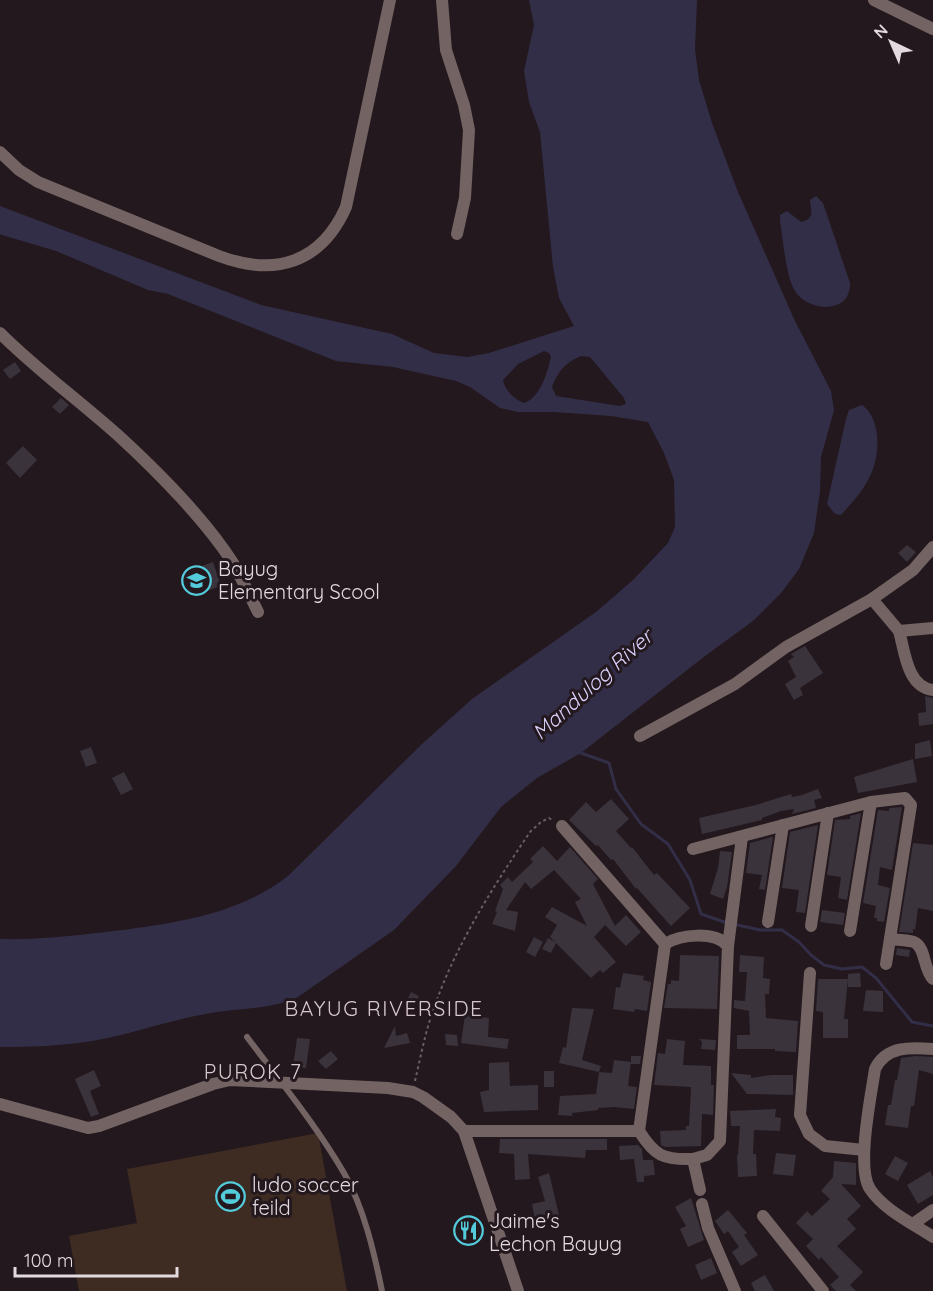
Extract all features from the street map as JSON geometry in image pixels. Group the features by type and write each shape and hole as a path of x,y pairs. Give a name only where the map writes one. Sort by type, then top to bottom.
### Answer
{"street":[{"path":"0,152 19,170 38,182 237,263 259,266 284,264 305,256 324,242 338,227 346,207 390,0"},
{"path":"442,0 446,50 464,105 469,130 465,198 457,234"},
{"path":"874,0 933,29"},
{"path":"0,333 122,438 213,534 234,565 258,612"},
{"path":"640,736 735,684 786,647 872,599 913,570 933,547"},
{"path":"872,599 899,631 915,681 923,688 933,690"},
{"path":"899,631 933,628"},
{"path":"693,849 871,802 905,798 911,805 886,964"},
{"path":"850,931 871,802"},
{"path":"811,926 828,813"},
{"path":"768,922 783,825"},
{"path":"562,826 665,944 639,1131 656,1154 693,1159 707,1155 720,1141 728,946 742,837"},
{"path":"665,944 672,940 712,936 728,946"},
{"path":"890,939 915,942 924,955 925,969 933,979"},
{"path":"810,973 800,1115 809,1134 825,1146 864,1150"},
{"path":"933,1049 913,1047 892,1052 880,1059 875,1069 864,1150 866,1180 870,1188 890,1208 933,1237"},
{"path":"0,1104 88,1128 221,1081 388,1088 413,1092 451,1117 464,1131 518,1291"},
{"path":"464,1131 639,1131"},
{"path":"693,1159 700,1190"},
{"path":"702,1204 708,1228 735,1291"},
{"path":"913,1224 933,1210"},
{"path":"763,1216 823,1291"}],"lane":[{"path":"247,1037 344,1174 359,1208 374,1253 382,1291"}],"path":[{"path":"413,1092 435,1006 479,910 530,832 549,818 562,826"}],"shaded area":[{"name":"ludo soccer feild","path":"318,1133 347,1291 79,1291 69,1236 137,1223 127,1169"}],"water":[{"name":"Mandulog River","path":"529,0 697,0 695,49 699,80 712,123 738,192 795,321 831,391 834,410 821,457 820,491 814,533 799,569 782,592 753,621 581,753 537,778 501,807 456,866 394,930 298,997 268,1006 201,1015 92,1041 46,1046 0,1047 0,939 80,935 178,921 225,909 268,890 288,876 422,744 472,699 596,612 633,580 668,543 675,527 674,480 664,453 648,422 611,416 518,412 500,408 470,387 456,381 393,367 336,361 168,294 148,290 56,251 2,235 0,234 0,206 261,305 392,334 434,353 467,357 489,353 574,326 559,298 553,267 540,132 529,102 524,71 534,25","holes":["544,351 551,357 545,377 535,396 524,403 510,394 503,380 518,364","581,356 590,357 624,398 626,404 620,406 556,396 552,387 557,376 567,364"]},
{"path":"816,196 823,203 850,283 844,301 828,307 809,303 795,291 787,267 780,221 780,215 787,211 801,222 808,219 811,214 810,200"},
{"path":"862,405 873,419 876,428 876,458 861,492 841,515 835,514 827,504 846,419 849,410"}],"building":[{"path":"15,362 21,371 10,379 3,370"},
{"path":"61,398 69,405 60,414 52,407"},
{"path":"23,446 37,460 20,478 6,463"},
{"path":"907,545 916,552 907,562 898,553"},
{"path":"213,562 221,586 204,592 196,568"},
{"path":"805,646 823,673 800,688 803,695 794,700 785,684 796,677 788,661 794,657 791,654"},
{"path":"925,696 933,698 933,724 919,726 918,713 926,712"},
{"path":"930,740 932,756 915,759 915,744"},
{"path":"91,747 97,763 86,767 80,751"},
{"path":"913,759 917,782 858,793 854,777"},
{"path":"124,772 133,789 121,795 112,778"},
{"path":"818,789 822,798 814,800 816,808 792,814 794,809 781,811 762,818 762,820 702,834 699,818 756,805 791,794 792,797 802,795"},
{"path":"611,799 629,819 616,831 654,875 657,873 690,908 671,926 636,889 613,859 611,860 598,845 596,846 569,820 586,802 596,812"},
{"path":"902,807 892,870 880,867 878,885 890,888 884,922 877,921 877,918 874,918 876,906 863,903 878,810 889,811 889,808"},
{"path":"861,813 847,900 838,898 841,877 827,875 835,820 850,819 850,816"},
{"path":"818,825 805,913 796,912 799,890 782,888 790,832"},
{"path":"773,837 765,890 759,889 762,875 746,873 750,843"},
{"path":"913,843 933,845 933,911 918,908 913,933 899,932"},
{"path":"543,846 557,861 570,847 598,879 593,884 615,926 626,915 641,932 626,946 605,925 594,937 616,962 603,973 600,970 591,978 556,943 551,953 542,949 548,938 555,942 550,937 557,925 545,917 552,907 587,926 575,902 581,899 554,870 531,889 525,882 506,910 518,912 515,931 492,924 503,889 500,885 508,877 512,882 533,862 530,859"},
{"path":"720,851 732,852 723,899 710,894 718,868"},
{"path":"822,910 845,913 843,925 820,922"},
{"path":"534,937 543,942 535,957 526,952"},
{"path":"897,948 910,950 909,957 896,955"},
{"path":"680,955 719,956 717,1009 664,1008 668,984 671,984 671,980 679,981"},
{"path":"740,955 764,957 763,978 770,979 769,994 765,994 766,1018 798,1021 796,1052 775,1051 775,1049 737,1049 737,1035 750,1035 749,1011 734,1008 734,1000 745,1001 747,972 739,972"},
{"path":"623,973 644,976 643,980 651,982 647,1011 613,1009 616,987 620,988"},
{"path":"860,973 861,987 848,987 848,974"},
{"path":"818,979 848,979 844,1019 848,1019 848,1038 823,1038 823,1012 816,1011"},
{"path":"866,990 883,991 883,1012 863,1011"},
{"path":"411,992 419,996 413,1008 405,1004"},
{"path":"572,1008 594,1009 582,1060 601,1066 599,1072 559,1063 563,1047 566,1048"},
{"path":"465,1015 489,1018 488,1037 509,1039 507,1049 461,1043"},
{"path":"395,1026 396,1036 407,1033 410,1043 384,1048"},
{"path":"445,1034 457,1035 458,1046 446,1045"},
{"path":"297,1038 310,1039 306,1068 293,1067"},
{"path":"667,1039 685,1041 683,1065 711,1066 711,1085 714,1085 713,1115 702,1114 701,1146 665,1147 661,1145 660,1131 686,1130 686,1126 689,1126 691,1087 654,1085 658,1053 665,1054"},
{"path":"699,1039 716,1040 715,1050 701,1049 702,1042"},
{"path":"331,1051 338,1059 326,1069 318,1061"},
{"path":"631,1056 641,1056 640,1064 631,1064"},
{"path":"933,1057 933,1074 919,1070 908,1128 885,1125 901,1058"},
{"path":"614,1060 631,1062 628,1086 637,1087 634,1109 598,1108 598,1110 572,1113 572,1116 558,1115 560,1096 596,1094 599,1072 612,1073"},
{"path":"509,1062 510,1086 538,1085 538,1110 484,1112 480,1092 489,1090 489,1063"},
{"path":"94,1070 101,1086 90,1091 99,1114 91,1117 75,1079"},
{"path":"544,1071 554,1071 554,1087 544,1087"},
{"path":"731,1073 751,1075 751,1078 793,1075 793,1095 747,1094"},
{"path":"776,1109 775,1117 781,1118 780,1131 754,1130 753,1154 756,1154 757,1176 738,1177 737,1155 740,1126 731,1126 730,1111"},
{"path":"500,1139 607,1139 607,1150 586,1150 585,1158 528,1154 530,1179 515,1180 514,1154 499,1153"},
{"path":"638,1145 642,1149 643,1160 653,1160 655,1175 644,1176 644,1182 637,1182 634,1159 620,1160 619,1146"},
{"path":"776,1153 796,1155 793,1176 773,1174"},
{"path":"895,1156 908,1163 898,1181 885,1174"},
{"path":"834,1161 856,1163 856,1185 841,1184 861,1206 847,1219 856,1229 837,1246 863,1272 850,1285 856,1291 836,1291 830,1285 839,1277 821,1257 819,1260 806,1246 813,1239 796,1223 807,1211 812,1216 830,1199 821,1191 833,1177"},
{"path":"930,1171 933,1177 933,1195 918,1204 907,1185"},
{"path":"549,1173 559,1215 535,1220 532,1204 545,1201 538,1177"},
{"path":"691,1198 704,1240 688,1247 680,1229 686,1226 675,1207"},
{"path":"728,1210 747,1233 744,1235 758,1255 741,1266 732,1252 739,1247 728,1231 724,1234 715,1221"},
{"path":"711,1258 717,1273 701,1280 695,1265"},
{"path":"765,1275 774,1291 755,1291 751,1283"}],"waterway":[{"path":"578,750 609,763 616,789 641,824 668,844 690,880 701,914 727,923"},
{"path":"733,924 760,930 782,930 824,965 842,969 862,967 876,978 912,1022 933,1026"}],"place":[{"name":"Bayug Elementary Scool","path":"197,580"},
{"name":"ludo soccer feild","path":"231,1196"},
{"name":"Jaime's Lechon Bayug","path":"468,1231"}],"district":[{"name":"BAYUG RIVERSIDE","path":"384,1008"},
{"name":"PUROK 7","path":"253,1071"}]}
